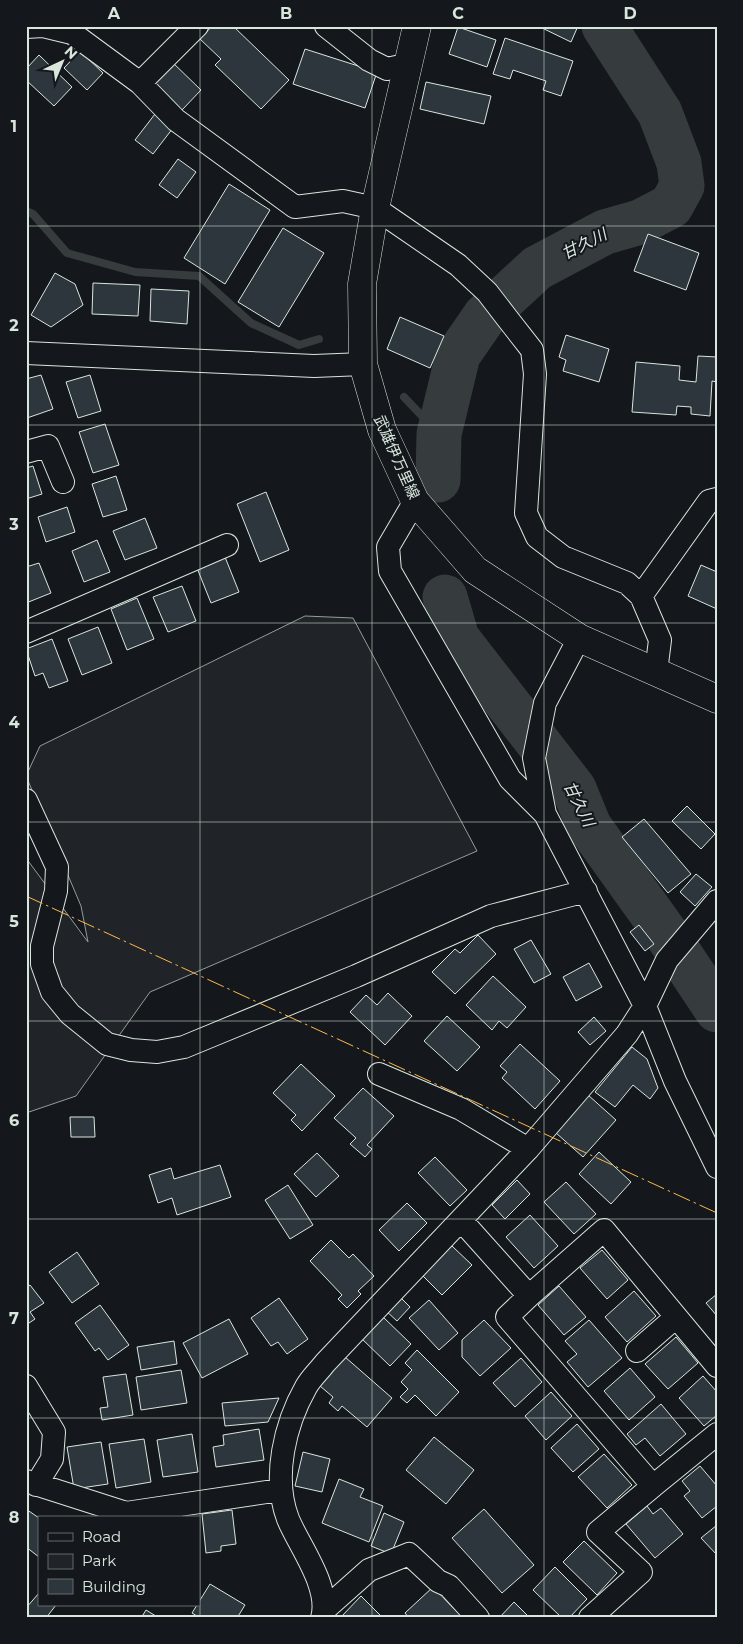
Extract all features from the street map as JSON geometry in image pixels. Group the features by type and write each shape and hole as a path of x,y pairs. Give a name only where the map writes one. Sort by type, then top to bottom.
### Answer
{"main road":[{"name":"武雄伊万里線","path":"417,26 410,64 375,208 362,284 363,364 382,430 415,501 475,570 579,638 717,698"}],"street":[{"path":"26,27 43,26 72,32 140,83 176,120 295,207 343,201 375,208 458,264 487,292 532,350 535,374 526,513 537,537 563,557 627,583 641,596 660,640 656,672"},
{"path":"146,77 197,26"},
{"path":"326,26 368,60 386,69 410,64"},
{"path":"26,353 314,366 363,364"},
{"path":"26,452 48,446 63,482"},
{"path":"641,596 709,501 717,498"},
{"path":"415,501 388,547 390,571 510,779 545,814"},
{"path":"26,632 227,545"},
{"path":"579,638 545,703 534,758 545,814 644,1006 675,1081 717,1167"},
{"path":"26,800 57,867 56,891 42,946 42,964 52,992 70,1014 107,1044 131,1050 157,1052 184,1047 356,976 491,916 586,891"},
{"path":"323,1614 317,1576 288,1518 280,1490 283,1453 293,1415 307,1386 325,1363 528,1149 627,1034 644,1006 667,960 717,901"},
{"path":"378,1074 462,1109 528,1149"},
{"path":"461,1220 529,1296"},
{"path":"653,1486 507,1317 604,1230 717,1366"},
{"path":"638,1351 676,1317"},
{"path":"26,1386 54,1432 52,1459 31,1483 126,1514 280,1490"},
{"path":"590,1618 641,1572 598,1532 717,1434"},
{"path":"323,1614 369,1570 409,1554 438,1582 449,1586 478,1618"}],"green space":[{"path":"305,616 353,618 477,851 150,992 76,1096 26,1113 26,858 88,942 81,906 26,776 40,746"}],"building":[{"path":"212,26 233,26 289,80 261,109 215,65 221,59 200,39"},
{"path":"538,26 578,26 571,42"},
{"path":"458,27 496,40 487,67 449,54"},
{"path":"505,38 573,61 561,96 543,90 546,81 513,70 510,79 493,74"},
{"path":"305,49 377,72 365,108 293,84"},
{"path":"80,51 103,73 87,90 64,68"},
{"path":"39,55 72,87 54,106 26,80 26,69"},
{"path":"170,60 201,90 182,110 151,80"},
{"path":"426,82 491,96 484,124 420,109"},
{"path":"155,114 173,128 153,154 135,140"},
{"path":"178,159 196,172 177,198 159,185"},
{"path":"229,184 270,210 225,284 184,258"},
{"path":"283,228 324,253 279,327 238,302"},
{"path":"648,234 699,253 686,290 634,271"},
{"path":"55,273 75,284 83,305 51,327 31,315"},
{"path":"93,283 140,285 138,316 92,314"},
{"path":"151,289 189,291 187,324 150,321"},
{"path":"400,317 444,336 430,368 387,349"},
{"path":"566,335 609,349 599,382 563,371 566,360 559,357"},
{"path":"698,356 717,357 717,382 712,381 710,416 691,414 691,407 677,406 676,415 632,412 636,362 680,366 679,380 696,382"},
{"path":"41,375 53,409 27,418 26,379"},
{"path":"90,375 101,411 78,418 66,382"},
{"path":"105,424 119,465 93,473 79,432"},
{"path":"33,466 42,494 26,499 26,468"},
{"path":"116,476 127,510 103,517 92,484"},
{"path":"266,492 289,550 260,562 237,504"},
{"path":"67,507 75,532 46,542 38,517"},
{"path":"145,518 157,548 125,560 113,531"},
{"path":"97,540 110,572 84,582 72,551"},
{"path":"225,557 239,592 211,603 197,568"},
{"path":"39,563 51,593 26,603 26,567"},
{"path":"701,565 717,572 717,609 688,596"},
{"path":"182,586 196,621 168,632 153,597"},
{"path":"137,598 154,639 127,650 111,609"},
{"path":"98,627 112,663 82,675 68,639"},
{"path":"52,639 68,681 49,688 43,673 35,676 26,649"},
{"path":"687,806 715,834 701,849 672,821"},
{"path":"644,819 691,874 668,893 622,837"},
{"path":"696,874 712,887 695,906 680,892"},
{"path":"639,925 654,944 645,951 630,932"},
{"path":"478,935 496,954 455,994 432,972 455,949 460,953"},
{"path":"531,940 551,974 534,983 514,949"},
{"path":"589,963 602,987 576,1001 563,977"},
{"path":"493,976 526,1007 507,1028 499,1021 492,1030 466,1005"},
{"path":"388,993 412,1016 385,1045 350,1012 366,995 377,1005"},
{"path":"447,1016 480,1047 457,1071 424,1041"},
{"path":"594,1017 606,1031 590,1045 578,1032"},
{"path":"520,1044 560,1081 535,1109 502,1078 507,1072 500,1066"},
{"path":"632,1047 647,1059 658,1088 650,1099 633,1085 615,1107 595,1092"},
{"path":"301,1064 335,1096 302,1131 291,1120 296,1115 273,1093"},
{"path":"363,1088 394,1116 367,1145 372,1149 365,1157 350,1144 356,1138 334,1118"},
{"path":"588,1095 616,1120 583,1157 555,1132"},
{"path":"70,1117 94,1117 95,1137 71,1137"},
{"path":"599,1152 631,1182 611,1204 579,1174"},
{"path":"317,1153 339,1176 316,1197 294,1174"},
{"path":"435,1157 467,1190 450,1206 418,1173"},
{"path":"220,1165 231,1197 177,1215 172,1198 158,1203 149,1175 171,1168 174,1179"},
{"path":"517,1180 530,1194 505,1219 492,1205"},
{"path":"566,1182 596,1214 574,1234 544,1202"},
{"path":"288,1185 313,1225 290,1239 265,1200"},
{"path":"407,1203 427,1223 399,1251 379,1230"},
{"path":"530,1215 558,1246 534,1268 506,1237"},
{"path":"331,1240 349,1258 353,1254 374,1276 358,1291 361,1294 347,1308 338,1299 342,1295 310,1261"},
{"path":"452,1246 472,1265 442,1295 422,1275"},
{"path":"602,1250 628,1280 607,1299 580,1268"},
{"path":"77,1252 99,1284 72,1303 49,1272"},
{"path":"30,1285 44,1303 30,1312 35,1319 26,1325 26,1288"},
{"path":"559,1286 586,1317 564,1335 538,1305"},
{"path":"634,1291 656,1316 627,1342 605,1317"},
{"path":"717,1294 717,1316 706,1303"},
{"path":"399,1296 410,1307 397,1321 385,1310"},
{"path":"279,1298 308,1339 287,1354 278,1342 271,1346 251,1318"},
{"path":"429,1300 458,1333 439,1350 409,1318"},
{"path":"100,1305 129,1345 108,1360 99,1348 95,1351 75,1323"},
{"path":"382,1316 411,1344 390,1366 361,1338"},
{"path":"229,1319 248,1354 202,1378 183,1343"},
{"path":"484,1320 511,1348 480,1376 462,1357 462,1340"},
{"path":"589,1320 622,1358 588,1387 567,1362 577,1354 565,1341"},
{"path":"676,1337 698,1363 668,1389 645,1364"},
{"path":"174,1341 177,1364 141,1370 137,1347"},
{"path":"417,1350 459,1392 436,1416 415,1395 407,1403 400,1397 408,1389 401,1382 412,1370 405,1363"},
{"path":"345,1357 392,1398 367,1427 342,1406 338,1411 329,1403 333,1397 320,1386"},
{"path":"521,1358 542,1382 515,1407 493,1383"},
{"path":"630,1368 655,1397 629,1420 604,1391"},
{"path":"181,1370 187,1403 141,1410 136,1377"},
{"path":"126,1374 133,1415 102,1420 100,1408 108,1407 103,1377"},
{"path":"703,1376 717,1392 717,1415 704,1426 679,1398"},
{"path":"551,1392 572,1416 546,1440 525,1416"},
{"path":"279,1398 268,1422 225,1426 222,1403"},
{"path":"661,1404 686,1434 660,1456 645,1438 636,1445 627,1434"},
{"path":"577,1424 599,1449 573,1472 551,1448"},
{"path":"259,1429 264,1460 216,1467 213,1447 224,1445 223,1435"},
{"path":"192,1434 198,1472 163,1477 157,1440"},
{"path":"434,1437 474,1470 446,1504 406,1470"},
{"path":"144,1439 151,1482 116,1488 109,1444"},
{"path":"101,1442 108,1484 74,1489 67,1447"},
{"path":"303,1452 330,1459 322,1492 295,1486"},
{"path":"604,1454 632,1485 607,1508 578,1477"},
{"path":"700,1466 717,1486 717,1506 702,1518 684,1496 690,1491 682,1481"},
{"path":"339,1479 364,1489 360,1497 383,1506 369,1542 322,1523"},
{"path":"647,1506 653,1514 661,1508 683,1534 655,1558 626,1524"},
{"path":"26,1509 38,1517 38,1556 26,1547"},
{"path":"484,1509 534,1565 502,1593 452,1538"},
{"path":"232,1510 236,1544 221,1546 221,1551 206,1553 202,1514"},
{"path":"384,1513 404,1522 391,1554 371,1546"},
{"path":"717,1525 717,1555 701,1538"},
{"path":"584,1541 617,1573 597,1595 563,1562"},
{"path":"555,1567 587,1599 569,1618 562,1618 533,1590"},
{"path":"210,1584 245,1605 237,1618 200,1618 192,1613 196,1606 200,1606 200,1600"},
{"path":"433,1587 463,1618 409,1618 405,1613"},
{"path":"38,1594 38,1606 55,1606 46,1618 32,1618 26,1613 26,1608"},
{"path":"361,1596 382,1617 381,1618 341,1617"},
{"path":"514,1602 530,1618 499,1618"},
{"path":"146,1610 159,1618 141,1618"}],"waterway":[{"name":"甘久川","path":"438,480 439,434 458,355 485,316 537,268 605,232 640,222 671,206 682,186 679,163 660,113 604,26"},
{"path":"26,211 33,214 67,253 135,272 199,276 251,323 299,345 319,339"},
{"path":"404,397 439,434"},
{"name":"甘久川","path":"445,597 457,638 574,789 589,826 667,935 717,1010"}],"power":[{"path":"26,896 717,1213"}]}
